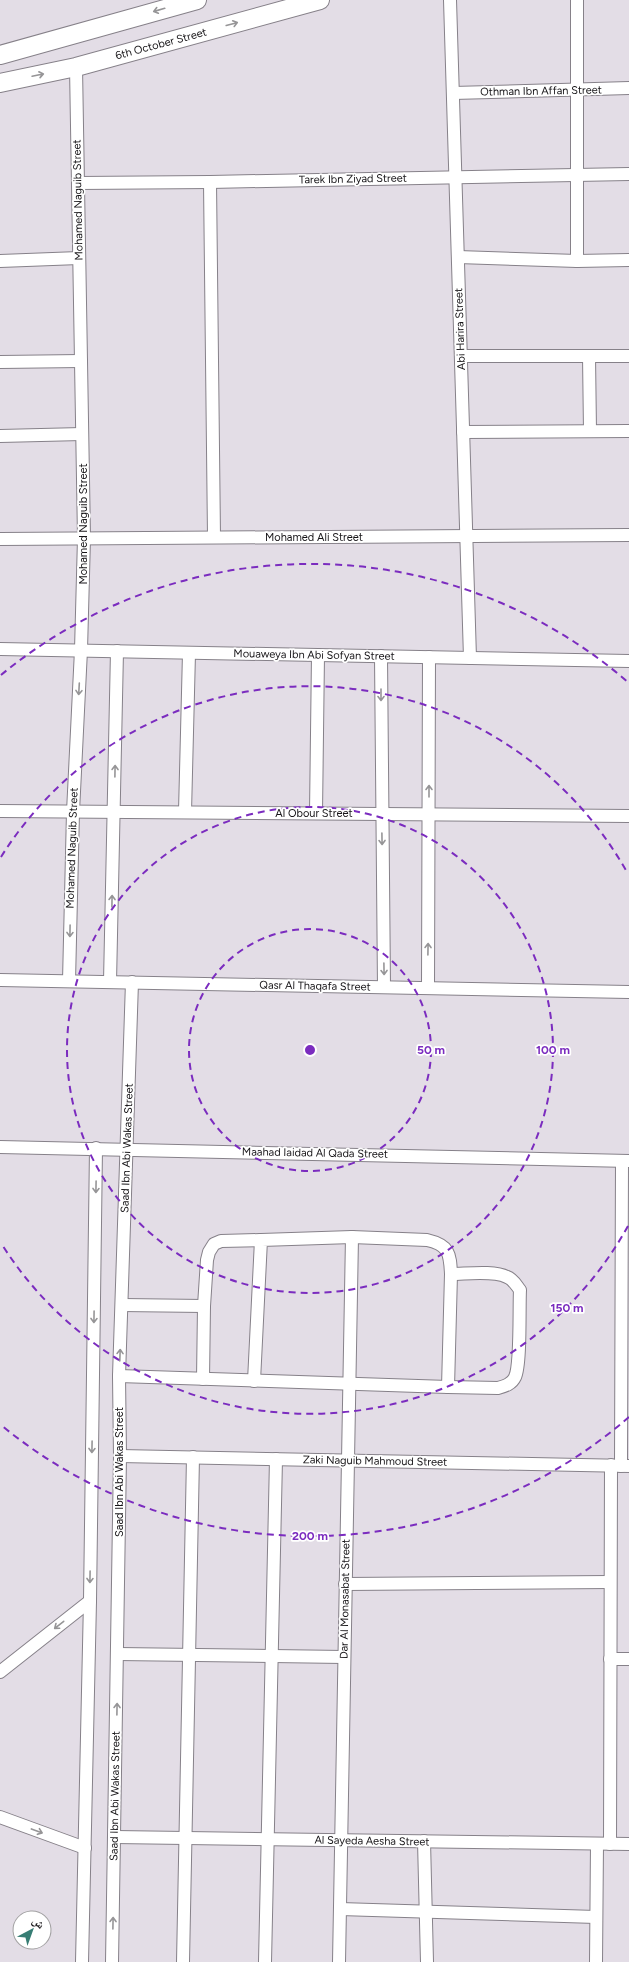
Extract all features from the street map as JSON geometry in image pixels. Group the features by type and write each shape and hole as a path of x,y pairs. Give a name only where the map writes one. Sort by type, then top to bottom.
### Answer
{"street":[{"path":"0,55 197,0"},
{"name":"6th October Street","path":"0,83 76,67 320,0"},
{"name":"Abi Harira Street","path":"450,0 470,658"},
{"path":"577,261 578,0"},
{"name":"Mohamed Naguib Street","path":"69,981 73,812 81,650 84,538 76,67"},
{"name":"Othman Ibn Affan Street","path":"453,93 629,88"},
{"name":"Tarek Ibn Ziyad Street","path":"78,183 629,174"},
{"path":"210,182 214,537"},
{"path":"458,257 577,261 629,260"},
{"path":"0,261 79,258"},
{"path":"461,356 629,356"},
{"path":"589,356 590,431"},
{"path":"0,362 81,361"},
{"path":"463,432 629,431"},
{"path":"0,436 82,434"},
{"name":"Mohamed Ali Street","path":"0,539 629,535"},
{"name":"Mouaweya Ibn Abi Sofyan Street","path":"0,649 629,661"},
{"path":"110,982 117,651"},
{"path":"184,812 189,653"},
{"path":"316,813 318,655"},
{"path":"381,656 384,987"},
{"path":"428,988 429,657"},
{"name":"Al Obour Street","path":"0,811 629,816"},
{"name":"Qasr Al Thaqafa Street","path":"0,980 629,992"},
{"name":"Saad Ibn Abi Wakas Street","path":"112,1962 118,1654 120,1456 119,1376 132,982"},
{"name":"Maahad Iaidad Al Qada Street","path":"0,1147 625,1161"},
{"path":"82,1962 90,1601 96,1148"},
{"path":"596,1962 596,1917 603,1844 610,1659 610,1582 625,1388 625,1161"},
{"path":"204,1379 204,1306 207,1260 209,1252 214,1244 221,1241 352,1237 427,1240 438,1243 447,1250 450,1256 451,1274 448,1387"},
{"name":"Dar Al Monasabat Street","path":"338,1962 352,1237"},
{"path":"254,1381 261,1240"},
{"path":"119,1376 498,1388 512,1382 518,1370 520,1290 515,1283 507,1277 498,1274 451,1274"},
{"path":"122,1304 204,1306"},
{"name":"Zaki Naguib Mahmoud Street","path":"120,1456 620,1466"},
{"path":"183,1962 193,1457"},
{"path":"265,1962 276,1458"},
{"path":"345,1584 610,1582"},
{"path":"0,1672 90,1601"},
{"path":"118,1654 344,1657"},
{"path":"610,1659 629,1659"},
{"path":"0,1817 85,1848"},
{"name":"Al Sayeda Aesha Street","path":"115,1837 629,1844"},
{"path":"424,1841 427,1962"},
{"path":"340,1909 596,1917"}]}
